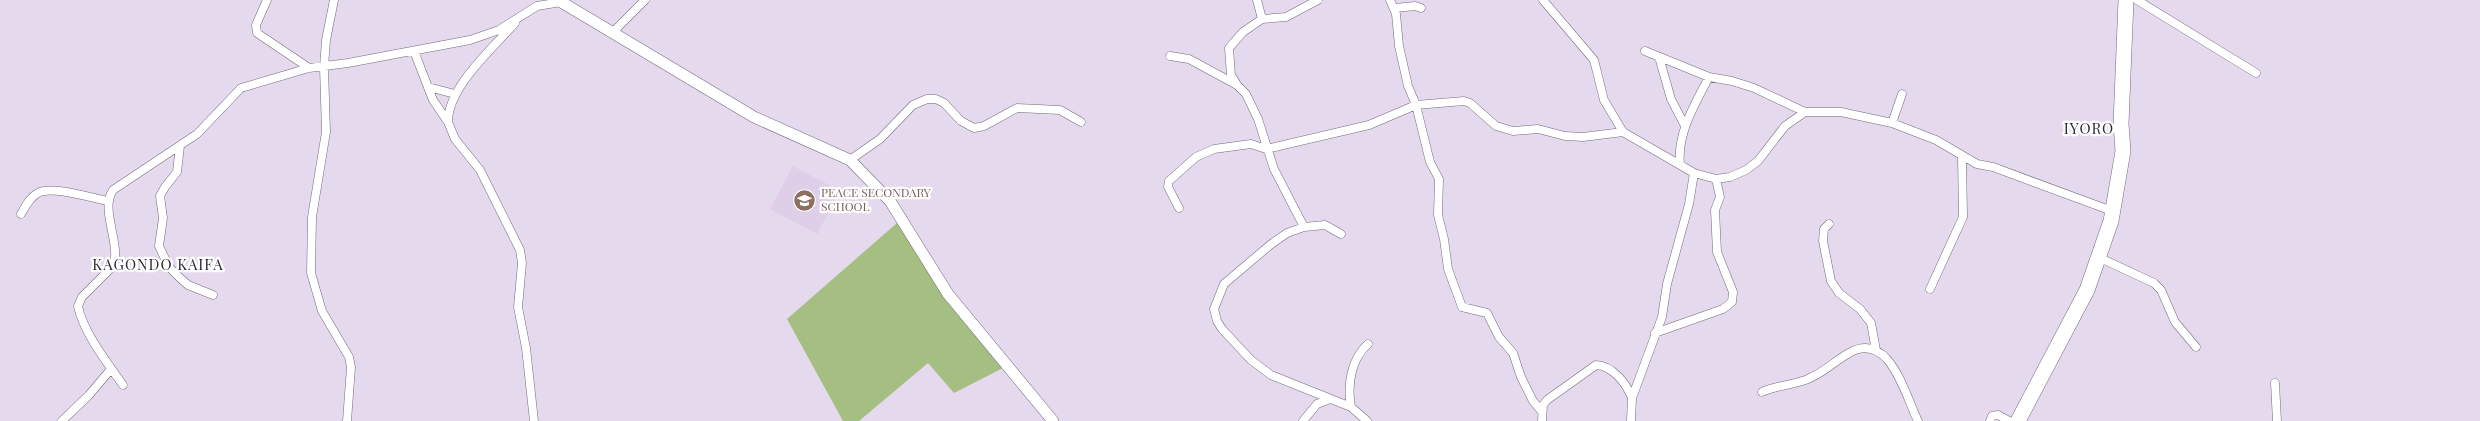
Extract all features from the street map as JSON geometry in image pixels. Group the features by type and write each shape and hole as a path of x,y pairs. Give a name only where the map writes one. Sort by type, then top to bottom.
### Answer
{"highway":[{"path":"2018,421 2087,290 2112,211 2123,151 2121,124 2126,0"}],"street":[{"path":"267,0 256,24 257,33 309,68"},
{"path":"334,0 328,25 324,67 326,132 312,217 310,274 322,310 349,357 351,367 347,421"},
{"path":"1257,0 1262,20"},
{"path":"1304,227 1281,186 1266,149 1253,106 1231,75 1228,48 1243,32 1262,20 1286,17 1318,0"},
{"path":"1390,0 1395,8 1399,46 1408,86 1416,105 1430,162 1439,179 1438,215 1444,239 1448,269 1460,304 1466,309 1487,313 1498,337 1513,353 1520,377 1533,401 1542,412"},
{"path":"1543,0 1594,60 1604,100 1623,132 1694,173 1716,179 1730,177 1758,162 1785,126 1805,112"},
{"path":"2137,0 2256,73"},
{"path":"123,386 82,320 78,306 82,297 114,265 115,243 108,198 118,185 197,134 241,88 309,68 324,67 477,38 518,20 538,6 560,1 754,117 850,160 890,201 948,294 1053,421"},
{"path":"612,33 644,1"},
{"path":"1395,8 1411,6 1421,8"},
{"path":"448,122 449,106 455,94 475,67 518,20"},
{"path":"414,50 441,114 448,122 456,139 480,170 520,250 522,263 518,307 526,348 534,421"},
{"path":"1645,51 1709,76 1744,85 1805,112 1841,112 1892,123 1936,140 1962,157 2112,211"},
{"path":"1170,56 1189,59 1237,85"},
{"path":"1659,57 1671,99 1685,126"},
{"path":"1680,164 1680,142 1685,126 1709,76"},
{"path":"428,87 455,94"},
{"path":"1892,123 1902,94"},
{"path":"850,160 880,139 913,105 927,99 936,99 944,103 961,121 974,128 984,126 1017,108 1060,110 1080,122"},
{"path":"1179,208 1168,187 1169,181 1196,157 1214,149 1251,144 1266,149 1369,125 1416,105 1464,102 1470,104 1496,126 1513,132 1538,129 1565,136 1578,137 1623,132"},
{"path":"180,146 177,172 160,196 163,227 159,246 169,267 180,278 188,285 213,295"},
{"path":"1930,290 1963,217 1962,157"},
{"path":"1631,421 1632,398 1665,306 1667,284 1689,204 1694,173"},
{"path":"1655,334 1723,310 1732,302 1733,292 1717,252 1715,210 1720,196 1716,179"},
{"path":"21,214 32,198 43,191 56,191 108,202"},
{"path":"1829,224 1824,229 1823,241 1831,281 1838,293 1860,309 1871,323 1876,350"},
{"path":"1341,234 1325,225 1304,227 1287,234 1270,245 1224,284 1214,309 1217,321 1222,329 1251,360 1271,375 1351,407 1367,421"},
{"path":"2098,257 2154,283 2161,290 2175,322 2196,347"},
{"path":"1351,407 1351,374 1360,351 1368,344"},
{"path":"1762,392 1787,383 1808,380 1850,352 1864,348 1876,350 1886,357 1899,377 1916,421"},
{"path":"1542,421 1542,412 1548,400 1596,365 1603,366 1622,380 1632,398"},
{"path":"62,421 89,395 111,369"},
{"path":"2275,383 2277,421"},
{"path":"1303,421 1318,404 1330,399"},
{"path":"1990,421 1992,416 1998,415 2009,421"}],"shaded area":[{"name":"PEACE SECONDARY SCHOOL","path":"793,166 840,191 817,234 770,209"}],"green space":[{"path":"897,223 1003,368 954,393 928,363 859,421 843,421 787,319"}],"place":[{"name":"PEACE SECONDARY SCHOOL","path":"805,200"}],"district":[{"name":"IYORO","path":"2089,129"},
{"name":"KAGONDO KAIFA","path":"158,265"}]}
